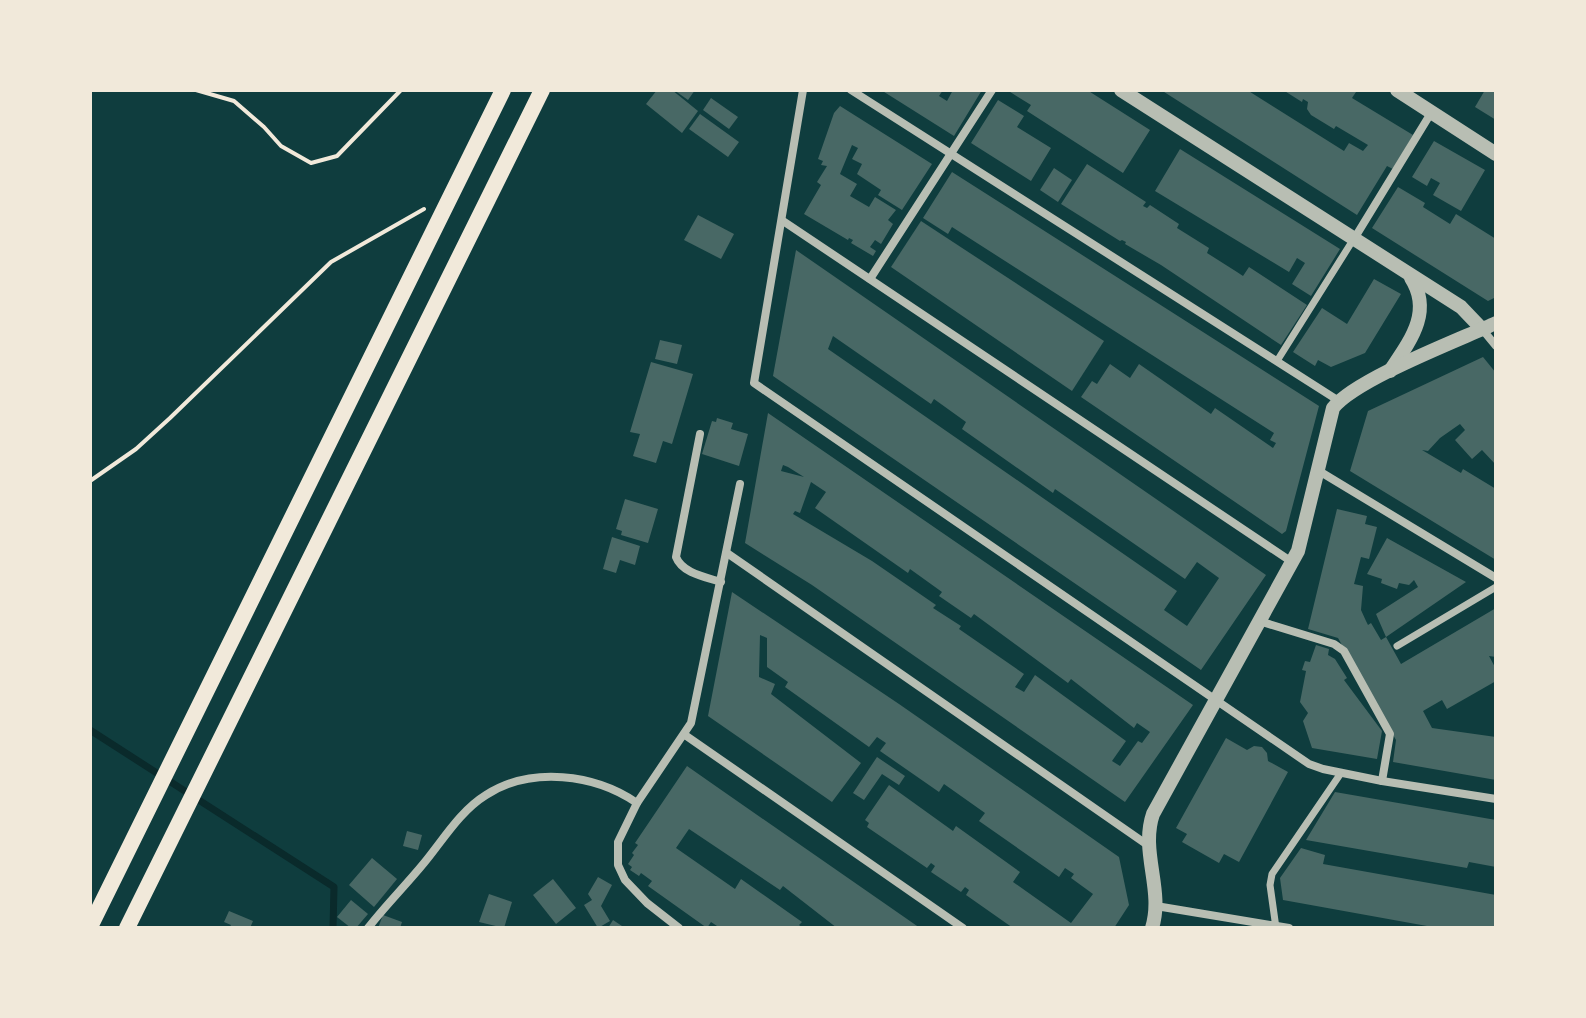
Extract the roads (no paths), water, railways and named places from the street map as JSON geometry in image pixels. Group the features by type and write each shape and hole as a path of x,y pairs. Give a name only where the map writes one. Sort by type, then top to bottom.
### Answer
{"main road":[{"path":"90,927 503,90"},
{"path":"127,928 542,90"}],"street":[{"path":"803,90 754,383 1309,764 1382,781 1496,799"},
{"path":"851,90 1339,401"},
{"path":"870,279 992,90"},
{"path":"1121,90 1489,326 1496,346"},
{"path":"1397,90 1496,154"},
{"path":"1277,361 1431,113"},
{"path":"783,221 1293,562"},
{"path":"1389,372 1412,339 1420,318 1420,299 1408,274"},
{"path":"1152,928 1156,906 1149,846 1153,814 1303,541 1331,414 1339,401 1389,372 1489,326"},
{"path":"700,434 676,557 686,570 721,582"},
{"path":"1319,471 1496,578"},
{"path":"679,928 647,903 625,880 618,865 618,842 637,803 685,735 694,713 740,484"},
{"path":"727,553 1149,846"},
{"path":"1397,646 1496,587"},
{"path":"1259,621 1334,644 1344,651 1390,734 1382,781"},
{"path":"685,735 963,928"},
{"path":"1276,927 1270,885 1272,874 1341,773"},
{"path":"368,928 468,809 496,790 528,779 568,778 610,788 637,803"},
{"path":"1156,906 1289,928"}],"waterway":[{"path":"90,730 334,887 333,928"}]}
